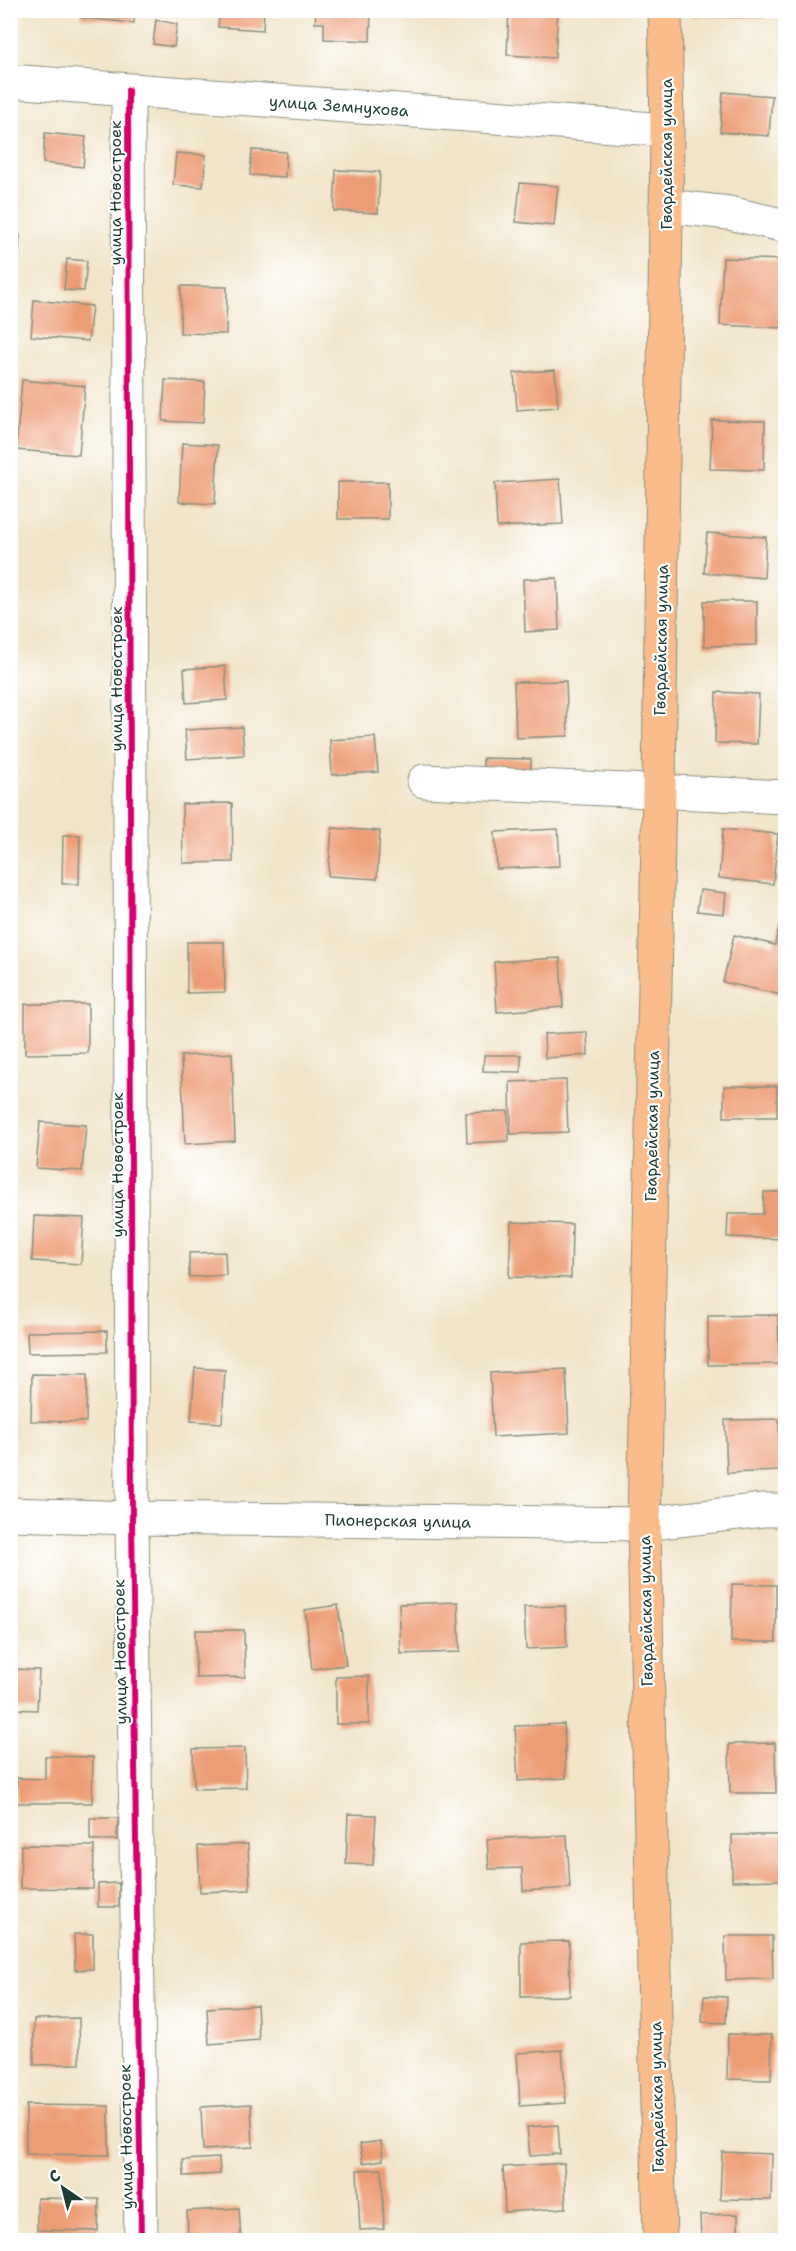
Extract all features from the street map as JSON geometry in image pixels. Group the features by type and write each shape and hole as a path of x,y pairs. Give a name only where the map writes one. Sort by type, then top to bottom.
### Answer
{"main road":[{"name":"Гвардейская улица","path":"660,2241 644,1524 659,790 667,130 665,10"}],"street":[{"name":"улица Земнухова","path":"10,81 667,130"},
{"name":"улица Новостроек","path":"128,90 132,1518 141,2241"},
{"path":"666,206 729,213 786,226"},
{"path":"424,781 786,797"},
{"name":"Пионерская улица","path":"10,1514 132,1518 644,1524 763,1510 786,1510"}],"building":[{"path":"82,10 135,10 134,23 81,18"},
{"path":"220,10 264,10 263,30 218,27"},
{"path":"316,10 371,10 370,41 324,39 324,23 315,23"},
{"path":"509,10 558,10 555,58 507,55"},
{"path":"694,10 764,10 763,18 693,16"},
{"path":"156,20 177,24 174,47 153,44"},
{"path":"723,92 772,96 769,136 720,132"},
{"path":"45,133 86,137 83,167 43,163"},
{"path":"252,150 286,152 285,177 250,175"},
{"path":"176,153 206,155 203,187 173,185"},
{"path":"336,170 380,172 378,213 334,211"},
{"path":"520,183 558,186 554,226 516,222"},
{"path":"10,234 20,235 18,263 10,262"},
{"path":"723,258 786,260 784,328 720,325"},
{"path":"67,259 87,261 84,291 64,290"},
{"path":"181,286 227,287 226,334 180,333"},
{"path":"34,300 92,306 88,341 31,336"},
{"path":"555,370 558,407 517,410 514,373"},
{"path":"22,380 85,386 79,455 16,450"},
{"path":"165,380 205,382 203,423 163,421"},
{"path":"712,420 765,421 764,470 710,469"},
{"path":"182,443 218,445 215,504 179,502"},
{"path":"560,479 563,524 497,527 495,483"},
{"path":"338,482 388,482 388,519 338,519"},
{"path":"707,533 766,537 764,578 704,573"},
{"path":"557,578 559,630 525,632 523,579"},
{"path":"704,601 757,601 757,645 704,646"},
{"path":"225,666 227,700 186,703 184,669"},
{"path":"566,681 568,736 516,738 514,682"},
{"path":"716,692 759,694 757,744 715,743"},
{"path":"242,727 244,755 187,759 185,730"},
{"path":"375,737 378,772 332,775 330,740"},
{"path":"483,758 531,759 531,777 483,775"},
{"path":"232,803 233,862 183,863 182,804"},
{"path":"332,828 380,831 377,879 328,876"},
{"path":"558,829 560,866 497,869 495,832"},
{"path":"723,829 778,834 773,884 719,878"},
{"path":"63,835 80,835 79,884 62,884"},
{"path":"700,890 726,893 724,914 697,911"},
{"path":"779,925 786,927 786,996 723,982 734,935 775,945"},
{"path":"187,942 224,942 225,992 187,993"},
{"path":"560,958 563,1007 497,1012 494,962"},
{"path":"25,1004 88,1004 88,1053 25,1054"},
{"path":"587,1032 588,1055 545,1058 544,1034"},
{"path":"232,1053 235,1141 185,1144 181,1056"},
{"path":"484,1055 521,1055 521,1072 483,1071"},
{"path":"566,1080 568,1132 511,1134 510,1082"},
{"path":"724,1086 777,1086 777,1117 724,1117"},
{"path":"508,1111 509,1141 467,1143 466,1113"},
{"path":"40,1122 86,1125 82,1171 36,1168"},
{"path":"764,1192 786,1192 786,1239 727,1237 728,1214 763,1214"},
{"path":"34,1216 84,1218 81,1264 32,1261"},
{"path":"511,1222 572,1224 571,1278 509,1277"},
{"path":"225,1252 226,1275 189,1277 189,1253"},
{"path":"778,1315 779,1364 708,1365 708,1316"},
{"path":"107,1331 107,1352 28,1353 27,1332"},
{"path":"195,1368 225,1370 222,1423 191,1421"},
{"path":"566,1369 569,1433 493,1437 490,1373"},
{"path":"32,1374 87,1375 86,1422 31,1421"},
{"path":"779,1419 780,1471 727,1473 725,1420"},
{"path":"732,1584 776,1585 776,1642 731,1642"},
{"path":"458,1602 460,1652 401,1654 399,1604"},
{"path":"338,1605 346,1665 312,1669 305,1610"},
{"path":"565,1606 567,1647 526,1649 524,1607"},
{"path":"195,1630 244,1630 245,1677 196,1678"},
{"path":"10,1669 39,1670 37,1710 10,1709"},
{"path":"369,1676 369,1724 336,1724 336,1677"},
{"path":"564,1724 566,1778 518,1781 515,1726"},
{"path":"775,1743 776,1793 730,1793 729,1744"},
{"path":"245,1748 246,1788 194,1789 193,1749"},
{"path":"45,1756 93,1757 92,1803 16,1803 17,1778 45,1779"},
{"path":"348,1814 376,1815 373,1865 346,1864"},
{"path":"90,1818 118,1818 117,1840 90,1840"},
{"path":"567,1835 570,1888 523,1891 522,1868 489,1869 487,1839"},
{"path":"732,1835 786,1835 786,1880 732,1881"},
{"path":"248,1844 250,1890 200,1892 198,1846"},
{"path":"21,1845 94,1846 93,1889 20,1888"},
{"path":"119,1883 119,1907 98,1907 98,1884"},
{"path":"74,1934 93,1934 93,1969 75,1970"},
{"path":"725,1936 772,1936 773,1979 726,1980"},
{"path":"569,1941 570,1996 521,1997 521,1942"},
{"path":"704,1996 727,1997 726,2023 702,2022"},
{"path":"257,2005 259,2040 209,2044 207,2008"},
{"path":"79,2018 80,2064 34,2065 34,2019"},
{"path":"728,2034 772,2035 771,2080 727,2079"},
{"path":"562,2050 566,2103 520,2106 517,2053"},
{"path":"251,2104 253,2147 203,2150 201,2107"},
{"path":"26,2105 109,2106 109,2155 26,2154"},
{"path":"558,2125 560,2154 530,2156 527,2127"},
{"path":"381,2141 383,2160 363,2163 360,2144"},
{"path":"722,2152 772,2154 771,2200 720,2199"},
{"path":"219,2158 220,2174 184,2176 183,2160"},
{"path":"564,2163 566,2208 505,2212 503,2167"},
{"path":"382,2169 384,2229 360,2230 357,2170"},
{"path":"37,2198 99,2199 98,2231 37,2230"},
{"path":"239,2208 241,2240 188,2240 187,2211"},
{"path":"738,2214 738,2240 701,2240 700,2215"},
{"path":"319,2237 319,2240 297,2240 297,2239"}],"cycle path":[{"path":"128,90 132,1518 141,2240"}]}
